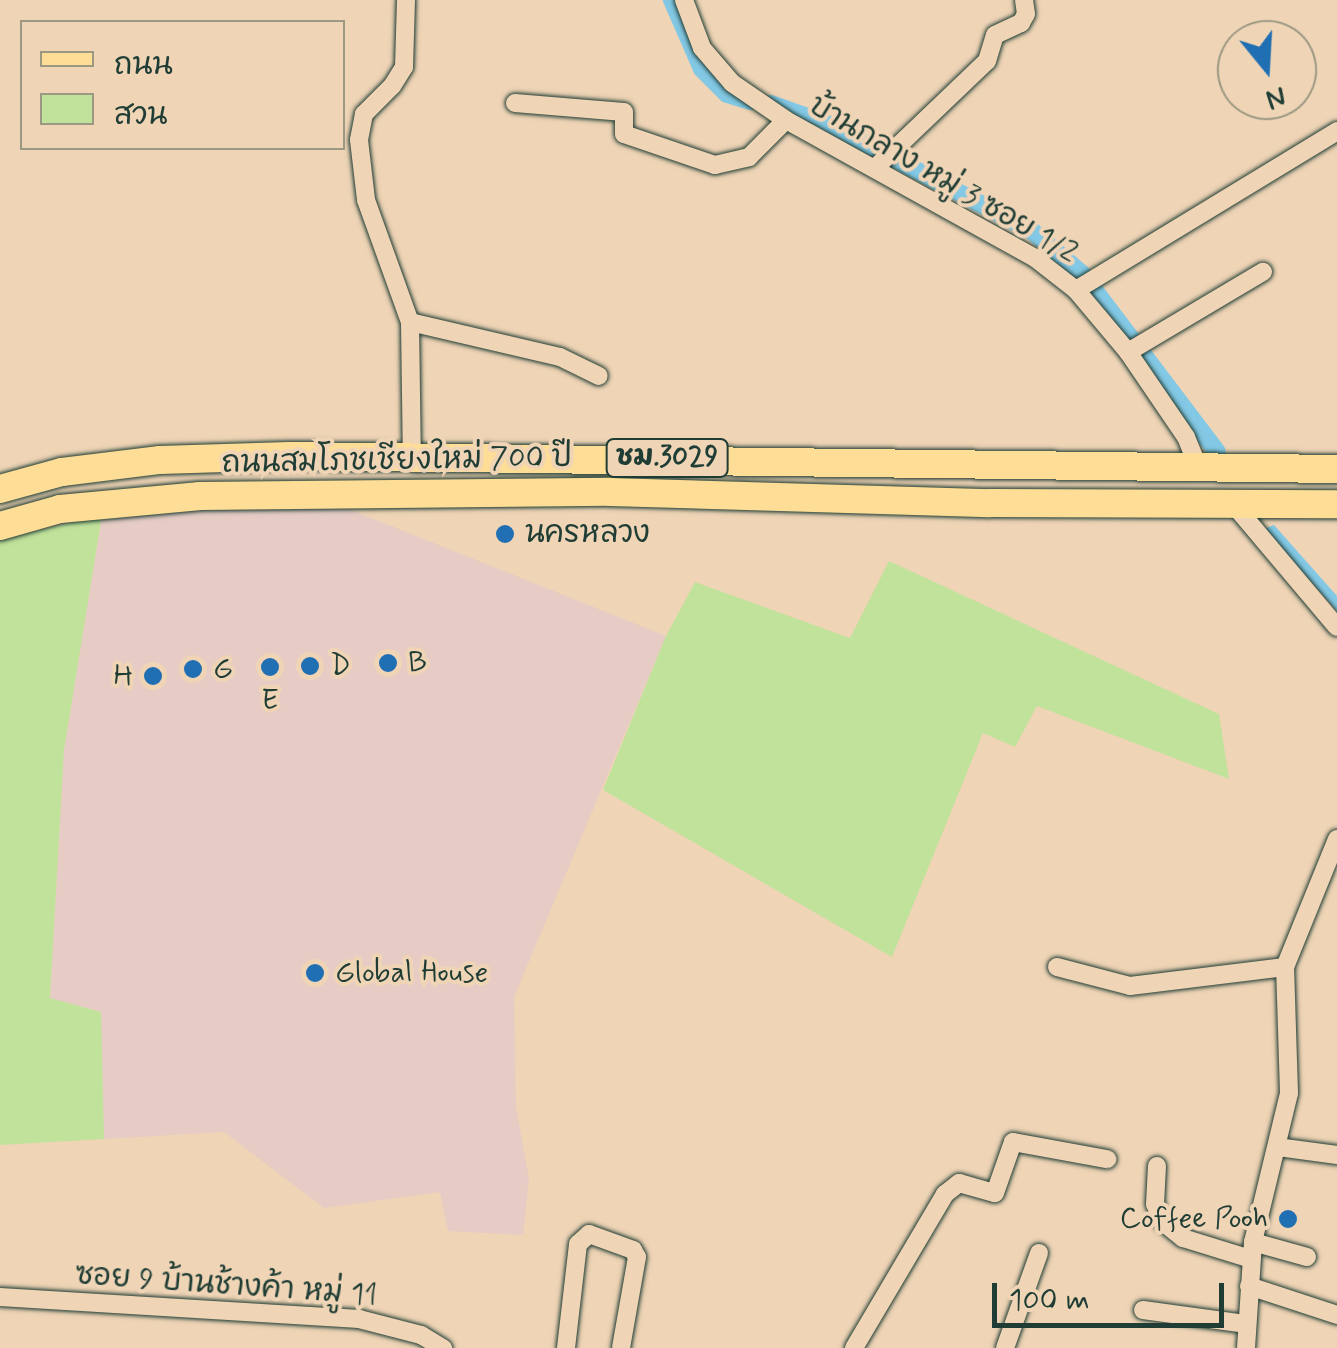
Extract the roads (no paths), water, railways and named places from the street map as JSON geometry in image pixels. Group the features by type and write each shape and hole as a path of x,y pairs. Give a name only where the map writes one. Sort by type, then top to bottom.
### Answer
{"main road":[{"name":"ถนนสมโภชเชียงใหม่ 700 ปี","path":"0,490 62,472 160,460 412,457 1337,469"},
{"name":"ถนนสมโภชเชียงใหม่ 700 ปี","path":"0,526 60,509 200,496 610,492 1235,506 1337,504"}],"street":[{"path":"406,0 404,67 392,86 364,114 359,140 366,200 410,322 412,457"},
{"name":"บ้านกลาง หมู่ 3 ซอย 1/2","path":"684,0 702,48 732,83 786,120 1035,258 1076,290 1128,352 1186,437 1199,469"},
{"path":"876,168 987,60 994,34 1021,22 1026,14 1024,0"},
{"path":"514,103 624,112 624,134 715,164 748,157 786,120"},
{"path":"1076,290 1337,130"},
{"path":"1128,352 1263,272"},
{"path":"410,322 560,357 599,376"},
{"path":"1235,506 1337,627"},
{"path":"1246,1348 1252,1251 1288,1093 1285,967 1336,846"},
{"path":"1057,966 1130,986 1285,967"},
{"path":"854,1348 945,1194 959,1183 995,1193 1014,1142 1108,1159"},
{"path":"1278,1148 1337,1155"},
{"path":"1157,1166 1155,1204 1162,1222 1183,1238 1306,1257"},
{"path":"566,1348 578,1244 590,1234 632,1250 638,1257 621,1348"},
{"path":"1004,1348 1039,1253"},
{"path":"1249,1286 1337,1315"},
{"name":"ซอย 9 บ้านช้างค้า หมู่ 11","path":"0,1297 359,1319 420,1334 443,1348"},
{"path":"1142,1310 1248,1324"}],"water":[{"path":"1274,525 1337,596 1337,611 1264,529"}],"waterway":[{"path":"672,0 702,69 727,94 750,101"},
{"path":"771,104 832,126 1032,231 1082,274 1217,452"}],"place":[{"name":"นครหลวง","path":"505,534"},
{"name":"B","path":"388,663"},
{"name":"D","path":"310,666"},
{"name":"E","path":"270,667"},
{"name":"G","path":"193,669"},
{"name":"H","path":"153,676"},
{"name":"Global House","path":"315,973"},
{"name":"Coffee Pooh","path":"1288,1219"}]}
